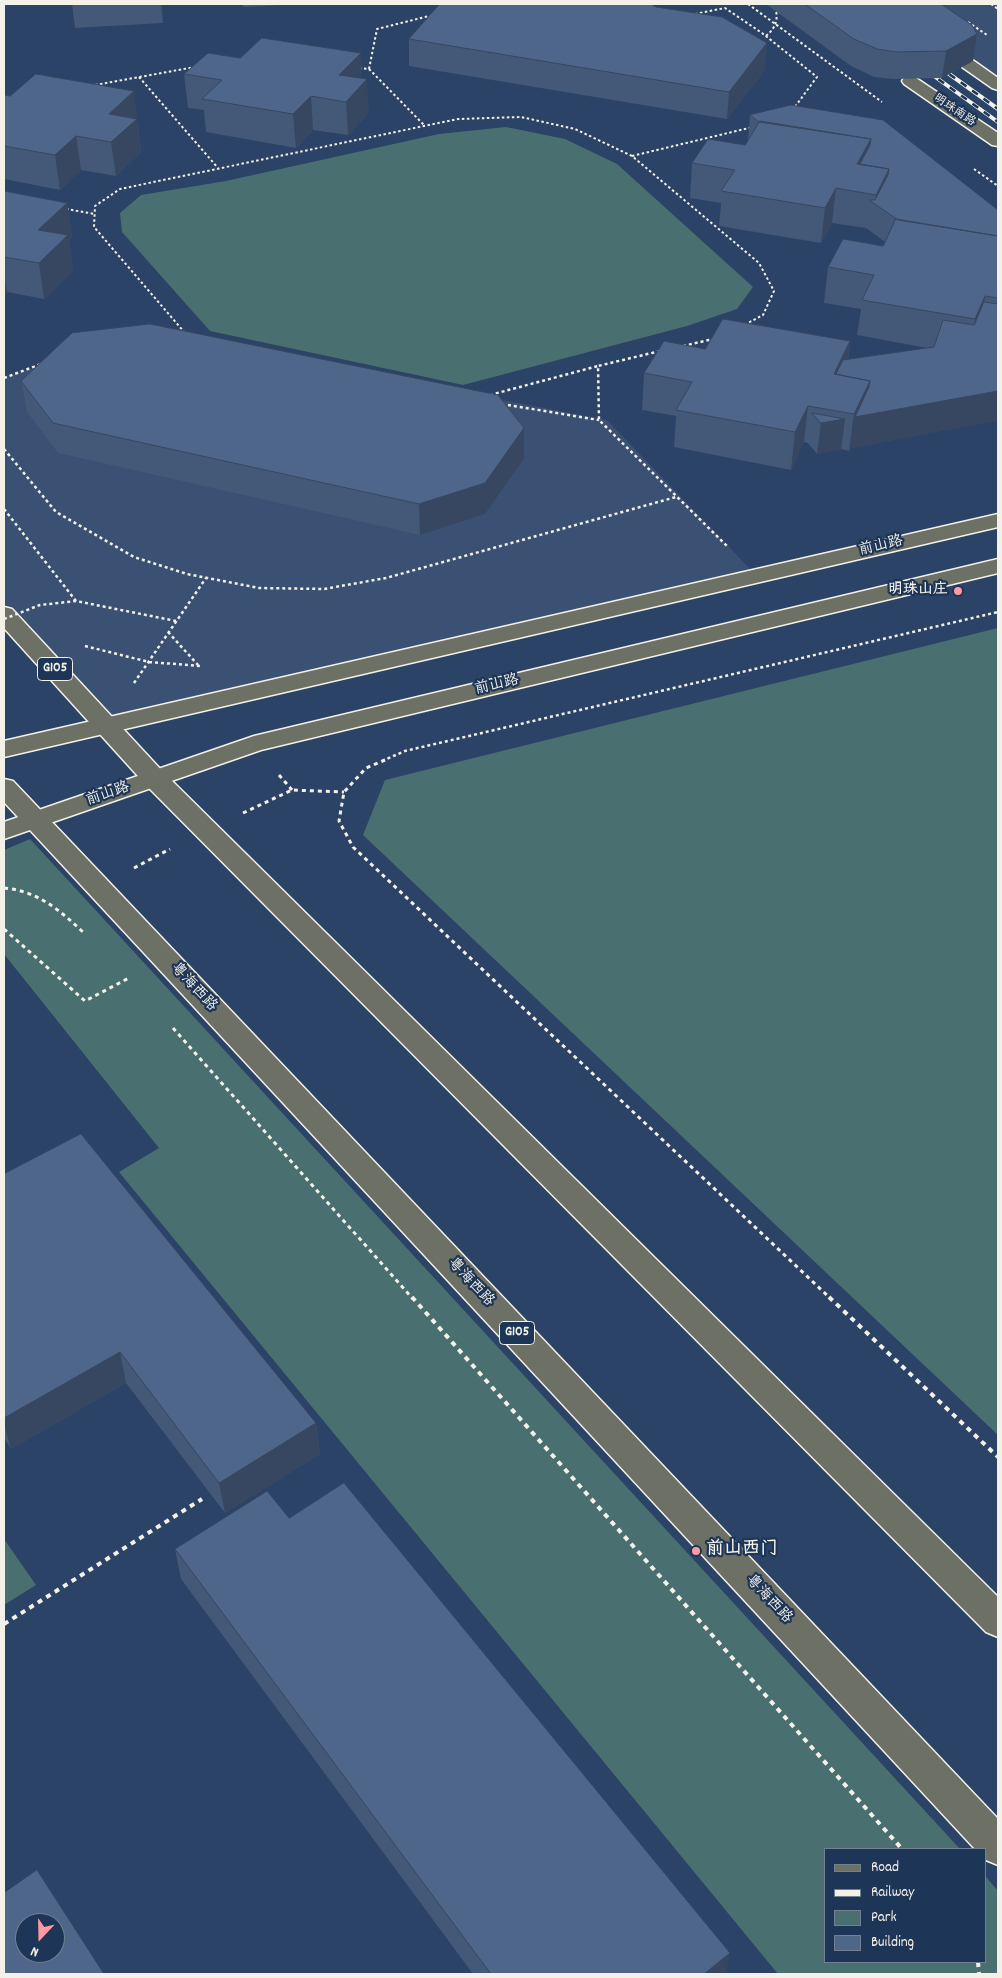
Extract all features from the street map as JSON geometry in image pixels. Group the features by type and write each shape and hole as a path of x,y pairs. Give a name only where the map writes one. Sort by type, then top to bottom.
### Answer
{"main road":[{"path":"968,64 998,84"},
{"name":"明珠南路","path":"910,80 998,141"},
{"name":"前山路","path":"4,749 998,520"},
{"name":"前山路","path":"4,831 254,744 998,566"},
{"name":"G105","path":"4,614 155,779 998,1621"},
{"name":"粤海西路","path":"4,786 998,1846"}],"path":[{"path":"748,4 885,104"},
{"path":"766,36 776,25 778,15 774,4"},
{"path":"991,4 998,9"},
{"path":"693,15 725,8 766,36 817,77 791,112"},
{"path":"369,69 377,29 441,13"},
{"path":"965,20 990,37"},
{"path":"90,86 204,65"},
{"path":"351,67 369,69 425,126"},
{"path":"139,77 219,168"},
{"path":"188,336 94,227 95,206 120,189 458,119 521,117 574,128 632,156 759,263 774,291 763,315 739,328"},
{"path":"632,156 757,126"},
{"path":"974,168 998,186"},
{"path":"58,208 95,214"},
{"path":"674,348 713,339"},
{"path":"482,397 665,350"},
{"path":"4,378 46,362"},
{"path":"598,366 599,420"},
{"path":"502,404 599,420 757,576"},
{"path":"4,449 56,512 134,557 186,574 259,588 324,589 386,578 677,497"},
{"path":"4,509 76,601"},
{"path":"106,725 206,578"},
{"path":"4,619 40,606 76,601 176,621"},
{"path":"31,608 37,614"},
{"path":"998,612 405,751 366,768 344,792 339,821 353,847 998,1457"},
{"path":"77,642 118,656 148,662 206,666"},
{"path":"4,888 18,888 57,906 92,940"},
{"path":"4,929 85,1001 129,978"},
{"path":"123,972 135,986"},
{"path":"168,1023 901,1848"},
{"path":"4,1624 202,1498"}],"shaded area":[{"path":"882,4 998,4 998,84 968,64"},
{"path":"151,333 607,420 756,575 105,724 4,613 4,377"}],"green space":[{"path":"506,127 565,139 617,164 753,287 737,309 687,326 463,385 210,331 122,232 120,213 141,195 226,181 439,134"},
{"path":"998,628 998,1435 363,835 385,780"},
{"path":"30,839 959,1848 824,1848 824,1963 987,1963 987,1878 998,1891 998,1974 778,1974 119,1172 159,1148 4,954 4,850"},
{"path":"4,1539 36,1585 4,1605"}],"building":[{"path":"440,4 651,4 656,7 722,17 767,43 729,92 409,39"},
{"path":"805,4 941,4 972,25 977,34 946,51 896,52 877,49 854,39"},
{"path":"262,38 361,53 339,75 367,79 346,102 311,96 293,114 202,99 222,80 184,74 208,53 240,58"},
{"path":"36,74 134,91 109,114 137,119 111,142 76,136 55,155 4,146 4,95 10,96"},
{"path":"791,105 883,120 998,210 998,236 898,220 869,200 875,200 888,175 889,169 860,164 870,145 871,139 759,122 750,115"},
{"path":"760,121 871,139 857,164 889,169 876,195 836,188 825,208 721,191 735,170 692,163 708,139 745,145"},
{"path":"4,191 67,203 38,230 68,235 39,263 4,257"},
{"path":"896,219 998,236 998,298 985,296 975,319 862,300 874,275 828,267 843,239 883,246"},
{"path":"984,302 998,304 998,391 855,417 870,381 836,374 843,360 934,347 943,320 974,325"},
{"path":"723,319 850,341 834,374 870,381 854,414 808,406 795,432 676,410 692,382 644,373 664,341 705,349"},
{"path":"150,324 498,395 524,428 485,483 419,504 53,423 21,381 72,333"},
{"path":"812,413 845,419 821,423"},
{"path":"81,1134 316,1423 219,1483 120,1352 4,1418 4,1174"},
{"path":"344,1483 730,1953 704,1974 491,1974 175,1549 267,1491 289,1518"},
{"path":"37,1870 65,1913 15,1913 15,1963 65,1963 65,1913 104,1974 4,1974 4,1893"}],"railway":[{"path":"938,66 998,109"},
{"path":"927,71 998,122"}],"place":[{"name":"明珠山庄","path":"958,591"},
{"name":"前山西门","path":"696,1551"}]}
